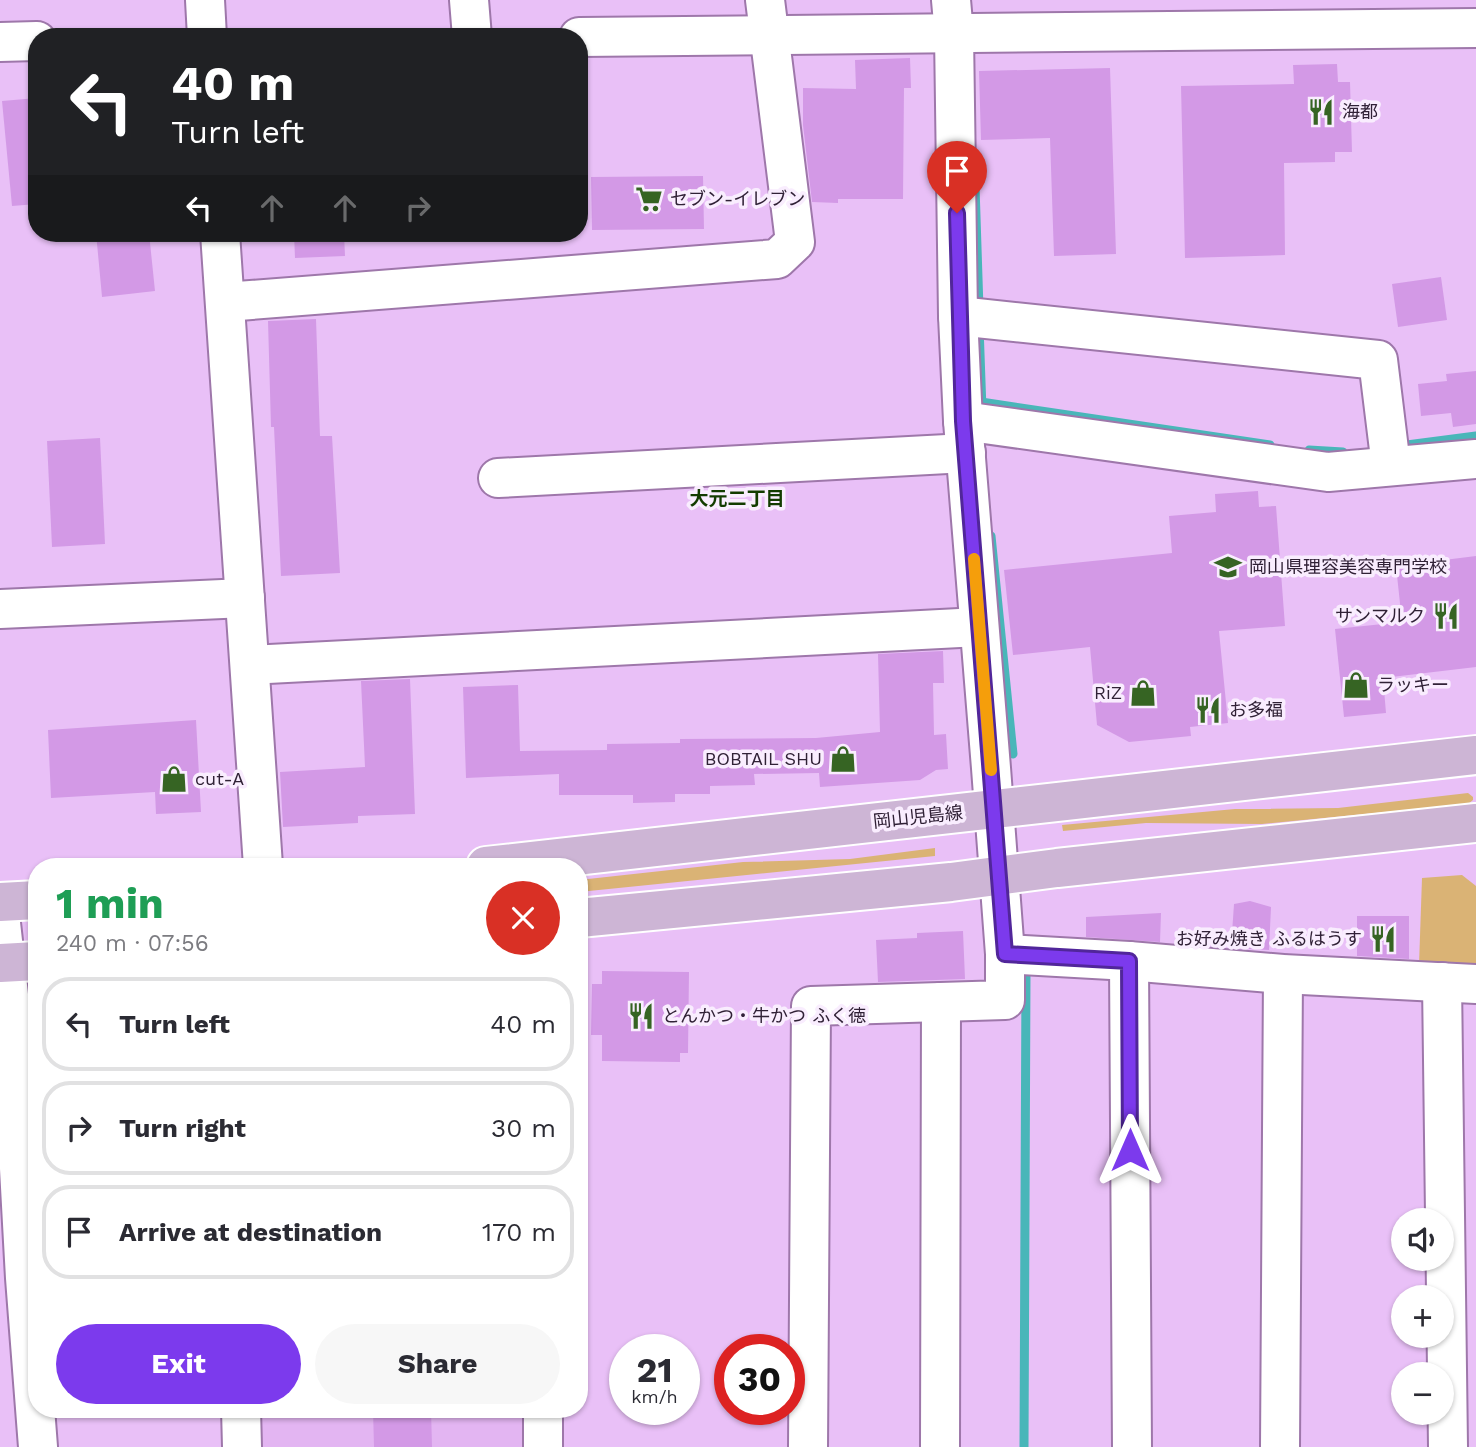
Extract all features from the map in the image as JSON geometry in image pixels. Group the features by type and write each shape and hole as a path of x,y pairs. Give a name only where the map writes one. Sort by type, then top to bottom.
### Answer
{"main road":[{"name":"岡山児島線","path":"588,858 1476,755"},
{"path":"588,917 998,876 1476,822"},
{"path":"0,902 28,900"}],"street":[{"path":"205,0 207,28"},
{"path":"469,0 471,28"},
{"path":"808,1447 811,1006 1005,1000 1005,954 979,627 972,317 952,17"},
{"path":"588,36 767,18 952,17 1476,28"},
{"path":"225,302 777,259 795,242 767,18"},
{"path":"0,42 28,41"},
{"path":"221,242 263,858"},
{"path":"972,317 1378,360 1389,453"},
{"path":"498,478 973,430 1328,472 1389,453 1476,459"},
{"path":"0,609 245,598"},
{"path":"250,665 979,627"},
{"path":"0,914 14,962 12,1036 28,1240"},
{"path":"1005,954 1283,974 1459,983 1448,1447"},
{"path":"1129,961 1132,1447"},
{"path":"1280,1447 1283,974"},
{"path":"940,1447 941,1002"},
{"path":"37,1418 38,1447"},
{"path":"241,1418 242,1447"},
{"path":"543,1418 543,1447"}],"shaded area":[{"path":"1468,793 1473,800 1468,804 1262,824 1146,823 1063,831 1062,825 1235,809 1338,808"},
{"path":"935,848 935,856 588,891 588,879 743,862 850,859"},
{"path":"1462,875 1476,886 1476,968 1419,965 1422,878"},
{"path":"249,1418 528,1418 527,1447 250,1447"}],"building":[{"path":"910,58 911,88 904,88 903,199 838,199 838,203 812,202 803,125 803,88 856,89 855,60"},
{"path":"1337,64 1338,82 1350,82 1352,152 1335,152 1335,162 1284,163 1285,255 1185,258 1181,86 1294,84 1293,65"},
{"path":"1110,68 1116,254 1054,256 1050,138 981,140 979,71"},
{"path":"28,99 28,205 12,206 2,101"},
{"path":"703,176 704,229 592,230 591,177"},
{"path":"97,242 150,242 155,291 102,297"},
{"path":"294,242 344,242 345,256 295,258"},
{"path":"1441,277 1447,320 1398,327 1392,284"},
{"path":"316,319 320,436 332,436 340,573 281,576 274,427 271,427 268,321"},
{"path":"1476,371 1476,424 1453,427 1451,413 1421,416 1418,384 1447,381 1446,374"},
{"path":"100,438 105,544 52,547 47,441"},
{"path":"1258,491 1259,507 1276,506 1285,626 1219,631 1228,723 1190,727 1191,736 1129,742 1097,725 1090,647 1013,655 1004,570 1172,553 1169,516 1216,512 1215,494"},
{"path":"1476,556 1476,667 1383,678 1386,713 1344,717 1335,629 1402,622 1396,566"},
{"path":"943,651 944,683 933,683 934,735 946,734 948,769 936,770 920,780 820,787 819,773 754,774 755,785 710,786 710,794 675,794 675,802 633,803 633,795 559,795 559,774 466,778 463,687 518,685 520,751 607,750 607,744 680,743 680,739 816,738 880,732 878,654"},
{"path":"410,679 415,814 358,816 358,823 283,827 280,772 365,767 361,681"},
{"path":"196,720 201,812 156,814 155,792 51,798 48,730"},
{"path":"1250,901 1271,907 1269,950 1231,948 1234,904"},
{"path":"1161,913 1160,942 1086,937 1086,917"},
{"path":"1357,916 1409,916 1409,959 1357,956"},
{"path":"963,931 965,979 878,982 876,940 917,938 917,933"},
{"path":"602,971 689,972 688,1053 680,1053 680,1062 602,1061 602,1035 591,1035 592,984 602,984"},
{"path":"373,1418 431,1418 432,1447 374,1447"}],"waterway":[{"path":"975,186 979,309"},
{"path":"979,326 982,410"},
{"path":"981,402 1270,445"},
{"path":"1399,446 1476,436"},
{"path":"1309,450 1343,452"},
{"path":"991,536 1013,754"},
{"path":"1024,1447 1026,971"}],"slow traffic":[{"path":"974,559 991,770"}],"place":[{"name":"海都","path":"1321,112"},
{"name":"セブン-イレブン","path":"649,199"},
{"name":"岡山県理容美容専門学校","path":"1228,567"},
{"name":"サンマルク","path":"1446,616"},
{"name":"ラッキー","path":"1356,685"},
{"name":"RiZ","path":"1143,693"},
{"name":"お多福","path":"1208,710"},
{"name":"BOBTAIL SHU","path":"843,759"},
{"name":"cut-A","path":"174,779"},
{"name":"お好み焼き ふるはうす","path":"1383,939"},
{"name":"とんかつ・牛かつ ふく徳","path":"641,1016"}],"district":[{"name":"大元二丁目","path":"737,498"}],"route":[{"path":"957,213 963,421 1005,954 1129,961 1130,1150"}]}
